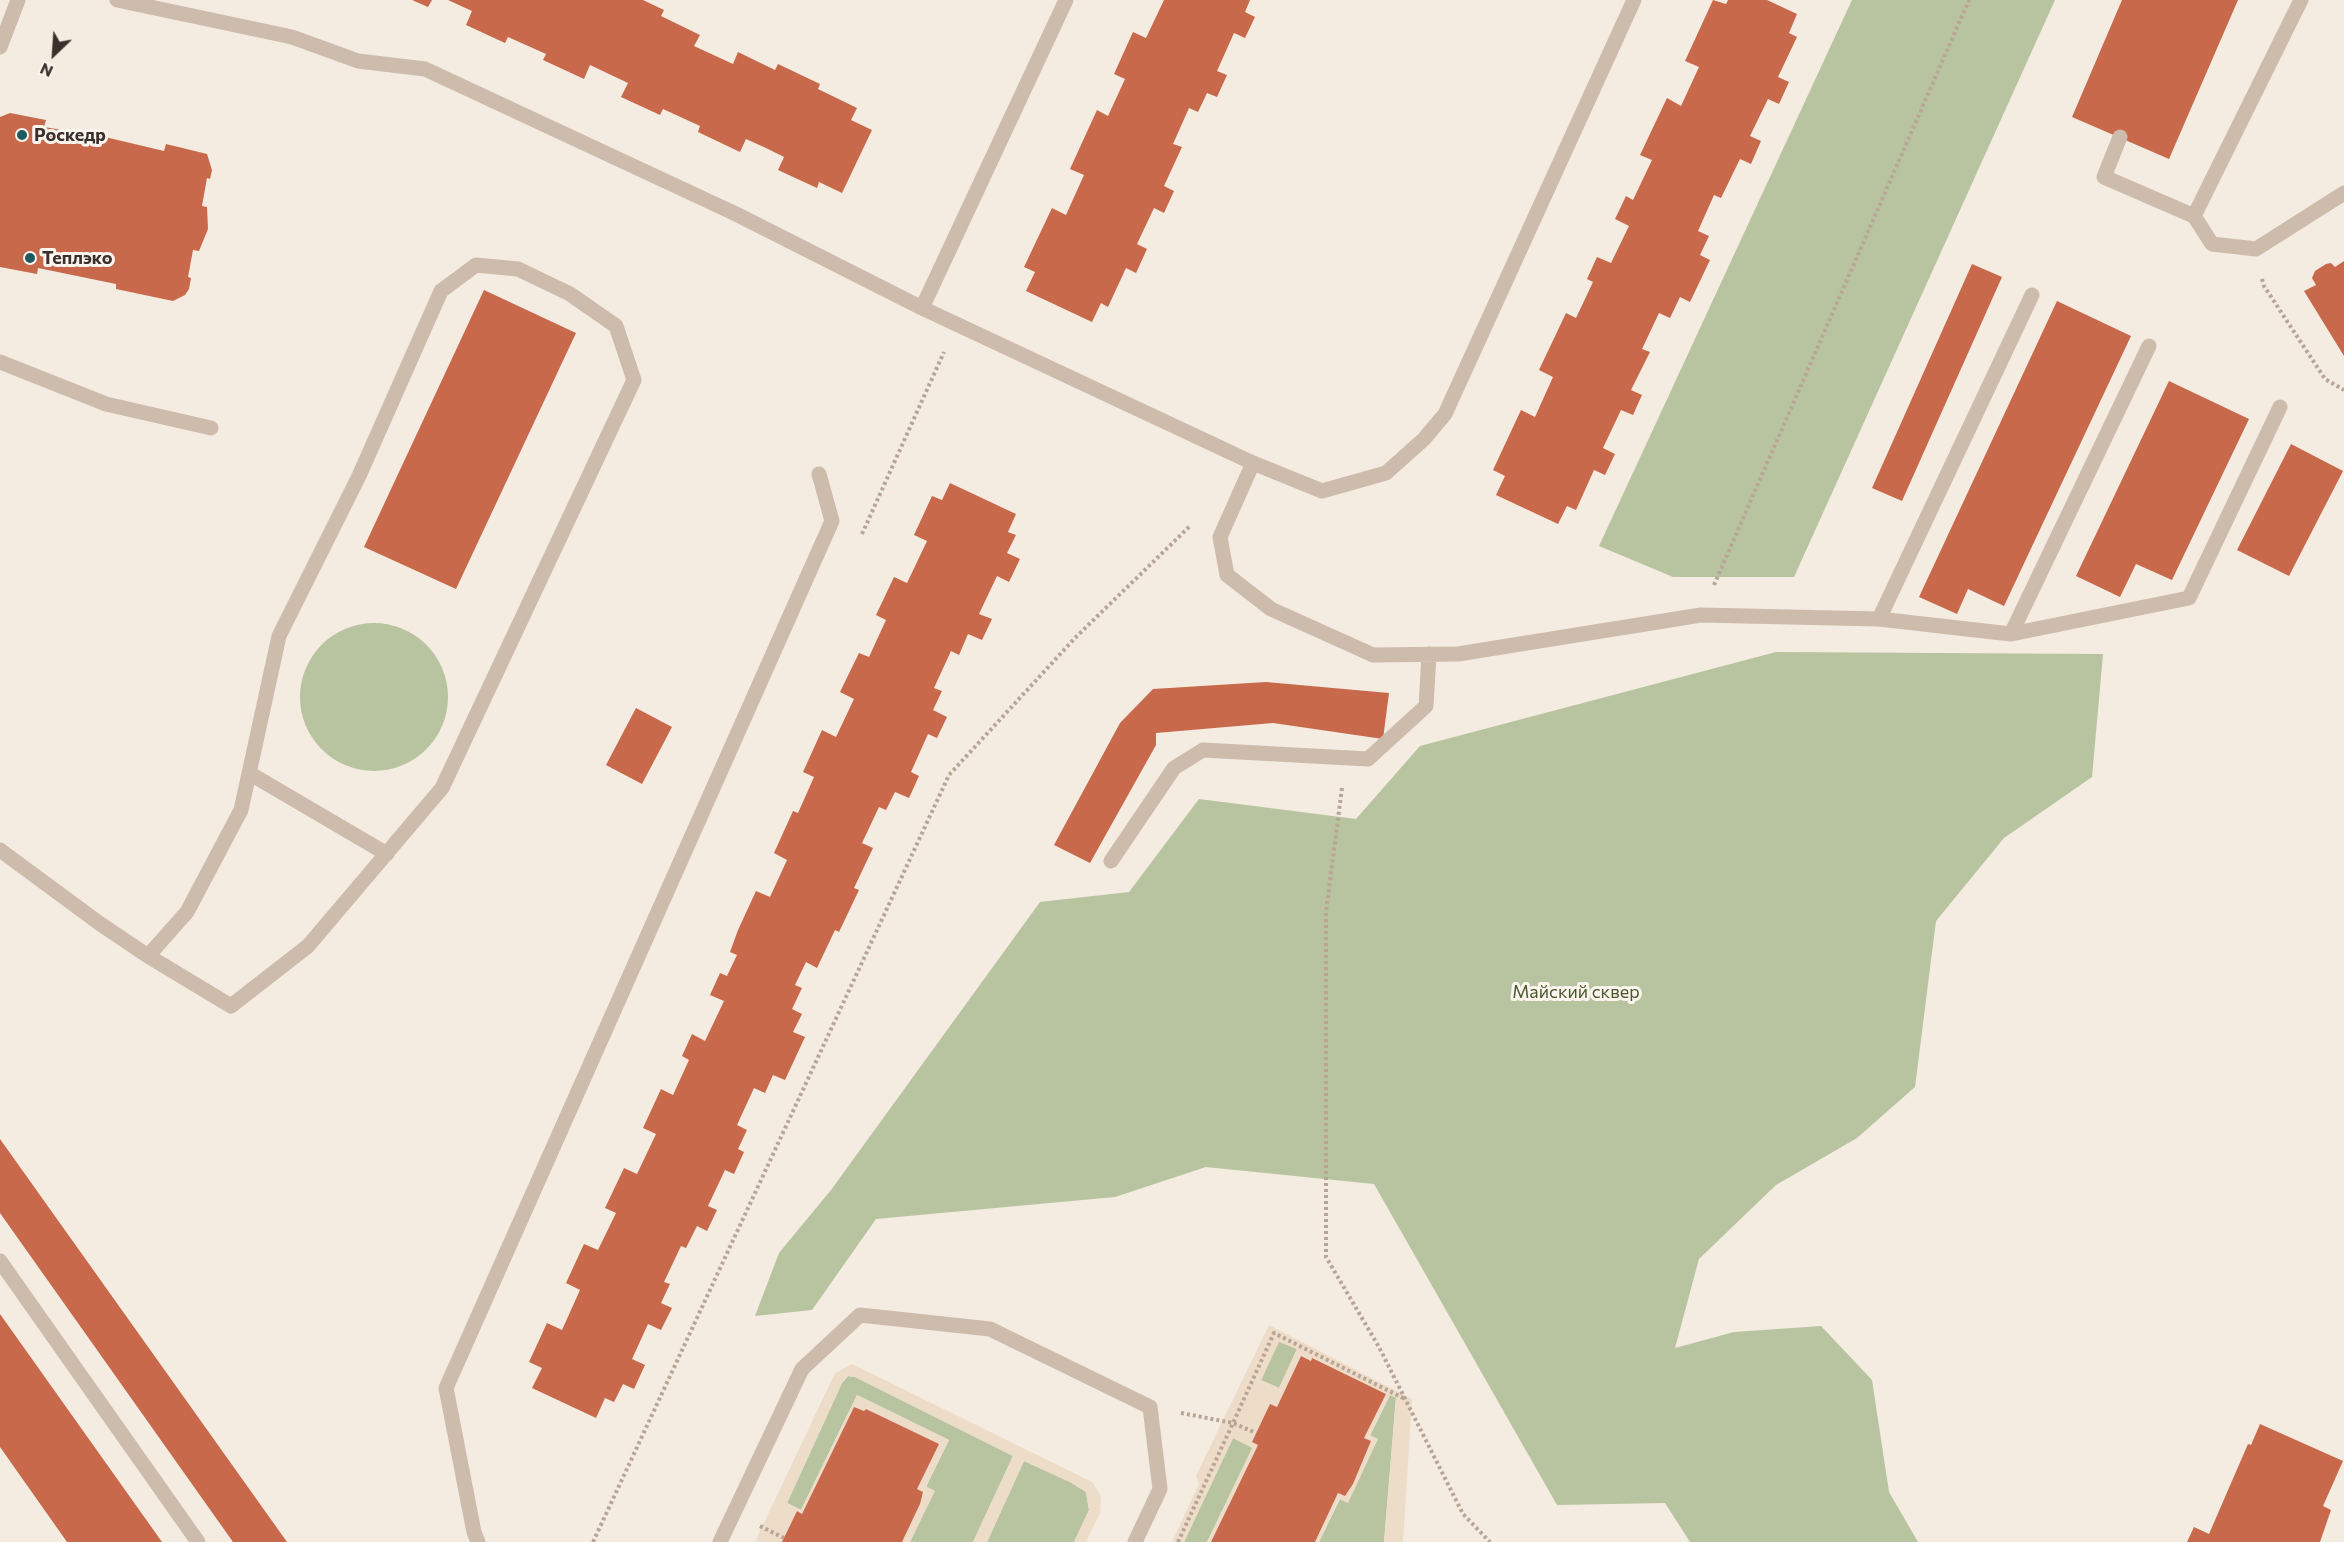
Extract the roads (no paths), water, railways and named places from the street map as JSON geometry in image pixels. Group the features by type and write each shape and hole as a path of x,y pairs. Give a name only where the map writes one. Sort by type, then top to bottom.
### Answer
{"lane":[{"path":"0,47 18,0"},
{"path":"117,0 292,37 358,61 425,69 736,214 956,324 1253,463 1322,491 1386,472 1424,439 1445,414 1634,0"},
{"path":"922,308 1066,0"},
{"path":"2194,216 2301,0"},
{"path":"2120,137 2104,177 2194,216 2212,244 2256,249 2344,193"},
{"path":"0,850 148,956 231,1006 308,946 442,788 634,380 616,326 570,294 518,269 476,265 441,291 359,476 279,636 241,810 187,912 148,956"},
{"path":"1879,619 2032,295"},
{"path":"2011,634 2149,346"},
{"path":"0,362 106,404 211,428"},
{"path":"1253,463 1220,537 1227,575 1271,609 1373,655 1458,654 1701,615 1879,619 2011,634 2189,598 2280,406"},
{"path":"478,1542 474,1532 446,1388 832,521 819,474"},
{"path":"1111,861 1174,768 1203,750 1277,753 1346,760 1368,759 1426,706 1429,654"},
{"path":"249,773 387,854"},
{"path":"0,1262 198,1542"},
{"path":"720,1542 802,1369 860,1315 990,1329 1150,1407 1160,1489 1136,1542"}],"place":[{"name":"Роскедр","path":"22,135"},
{"name":"Теплэко","path":"30,258"}],"park label":[{"name":"Майский сквер","path":"1576,992"}]}
